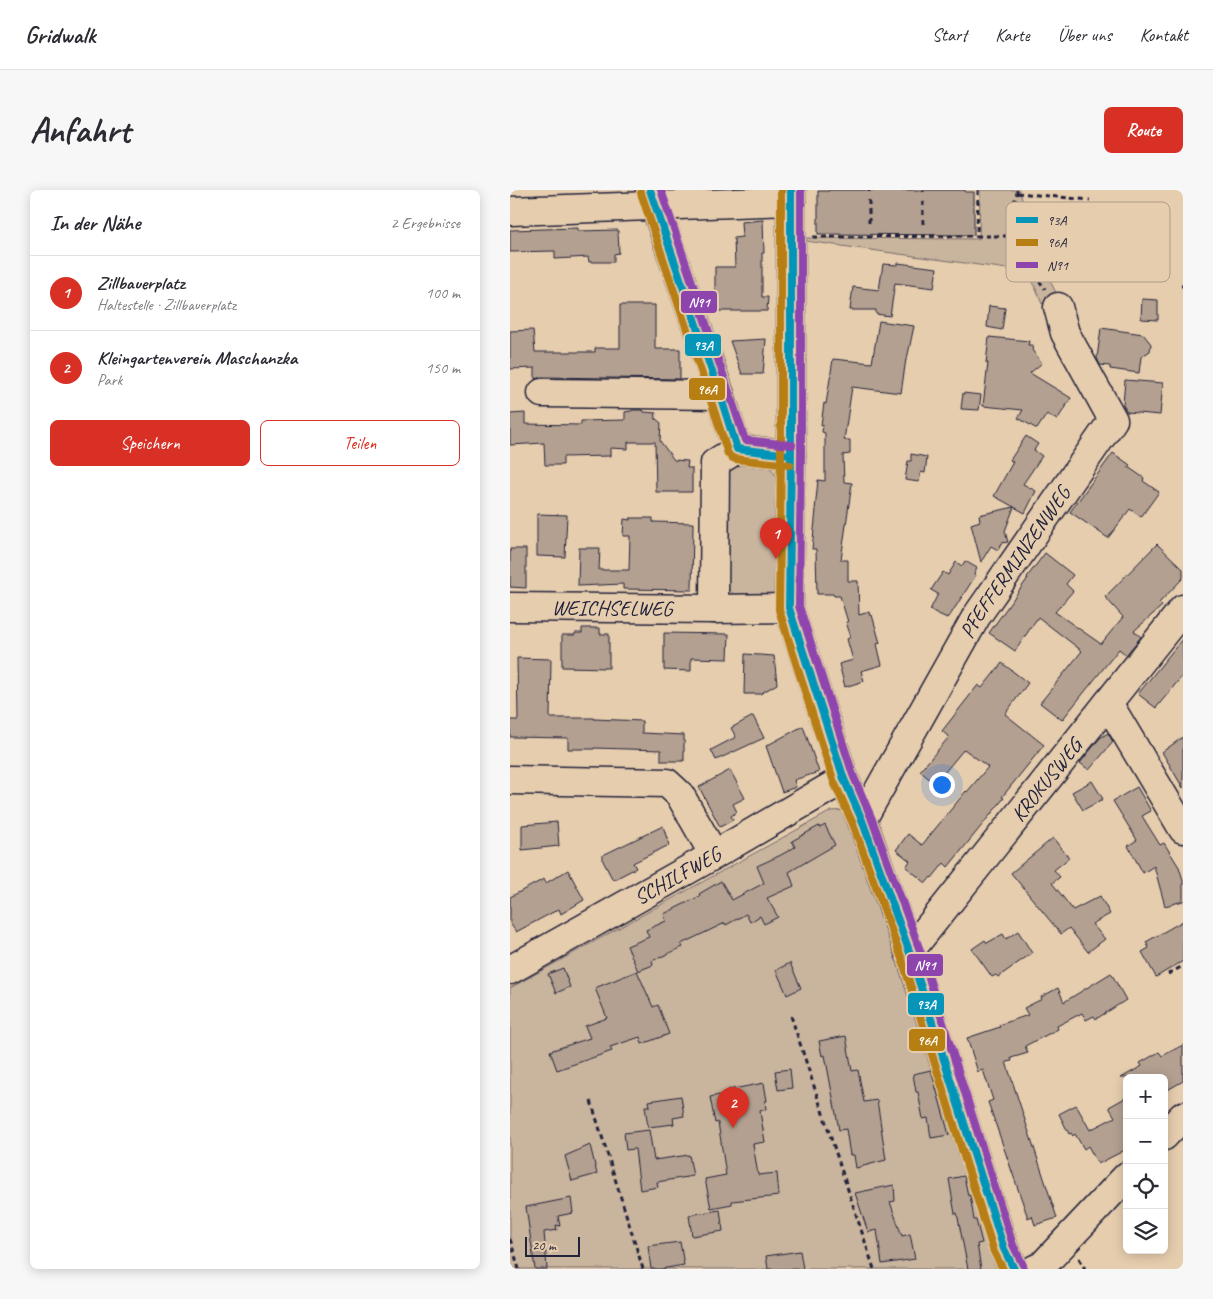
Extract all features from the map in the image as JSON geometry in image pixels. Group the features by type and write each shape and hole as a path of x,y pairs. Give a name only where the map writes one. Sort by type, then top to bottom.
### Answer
{"street":[{"path":"510,211 652,198 791,196 789,608 844,779 862,820 909,952 1004,1249 1014,1269"},
{"path":"652,198 737,449"},
{"name":"PFEFFERMINZENWEG","path":"862,820 976,617 1113,420 1065,333 1058,307"},
{"path":"542,393 720,395"},
{"path":"714,609 715,463 737,449 791,455"},
{"name":"WEICHSELWEG","path":"510,608 789,608"},
{"name":"KROKUSWEG","path":"909,952 1183,609"},
{"path":"1108,703 1183,830"},
{"name":"SCHILFWEG","path":"510,970 844,779"},
{"path":"510,780 668,782 680,795 714,855"},
{"path":"1168,1132 1183,1116"},
{"path":"1036,1269 1042,1266 1123,1180"}],"path":[{"path":"978,190 978,236"},
{"path":"1017,191 1090,200"},
{"path":"869,200 869,226"},
{"path":"923,201 923,226"},
{"path":"791,237 869,235 1006,236"},
{"path":"1040,282 1058,307"},
{"path":"1168,974 1183,966"},
{"path":"791,1016 874,1269"},
{"path":"591,1101 643,1269"},
{"path":"510,1239 520,1269"}],"shaded area":[{"path":"980,190 1019,190 1023,202 1006,202 1006,269 806,241 806,238 979,239"},
{"path":"1033,282 1051,282 1056,293 1042,304"},
{"path":"757,460 770,467 778,479 777,596 747,601 733,594 726,586 723,573 729,463"},
{"path":"847,810 1003,1269 510,1269 510,988 831,811"}],"building":[{"path":"965,190 965,192 974,192 974,235 818,234 818,191"},
{"path":"763,220 762,297 768,297 767,311 719,311 715,294 715,267 735,267 734,238 742,237 741,222"},
{"path":"578,228 578,231 618,230 619,253 614,254 614,262 589,262 588,257 555,259 555,251 510,252 510,230"},
{"path":"898,263 937,268 934,288 895,283 890,316 876,314 876,310 850,310 853,287 879,290 883,264 898,265"},
{"path":"1142,299 1158,300 1158,320 1141,319"},
{"path":"620,305 655,305 655,349 680,349 680,379 542,377 535,379 535,368 510,369 510,331 533,330 535,352 595,352 595,348 620,348"},
{"path":"989,306 1005,308 1002,330 987,327"},
{"path":"879,321 914,326 906,359 901,393 852,387 844,440 850,440 850,454 843,455 844,482 852,483 841,560 848,560 848,581 858,581 859,615 869,612 870,616 872,615 880,643 877,644 882,665 861,671 864,681 845,687 839,664 853,660 847,639 851,637 846,622 848,622 840,596 817,594 816,549 812,549 818,480 825,481 825,433 822,432 823,425 821,425 833,359 872,363"},
{"path":"1101,328 1143,334 1151,344 1150,351 1141,357 1139,373 1110,369 1110,366 1100,365 1097,358"},
{"path":"989,337 1029,341 1028,345 1033,345 1032,350 1042,363 1030,373 1071,398 1057,420 1047,414 1037,429 1018,418 1023,410 983,406"},
{"path":"766,339 763,374 742,374 730,341"},
{"path":"1125,380 1163,383 1160,415 1127,412 1123,405"},
{"path":"963,393 981,395 979,410 961,409"},
{"path":"633,410 656,413 655,418 661,423 660,441 674,460 688,461 687,468 692,468 692,492 656,492 655,442 628,442 628,449 610,448 610,456 563,457 563,465 545,465 544,443 510,445 510,414 525,413 525,424 581,425 581,421 625,420 625,412"},
{"path":"1026,436 1038,444 1034,450 1042,456 1023,484 1036,491 1025,513 994,496 1013,462 1010,460"},
{"path":"1113,453 1144,478 1143,481 1159,492 1141,517 1130,509 1108,538 1070,512"},
{"path":"911,454 927,457 925,473 921,472 919,482 905,480 908,461 911,461"},
{"path":"1014,507 1005,531 1008,542 1002,543 998,550 991,546 981,562 971,524 980,521 979,515"},
{"path":"537,514 567,515 565,557 537,556"},
{"path":"630,518 653,518 653,522 693,523 692,590 623,589 623,584 578,586 579,548 600,548 599,570 629,570 630,536 623,536 624,519 630,520"},
{"path":"1157,544 1183,569 1183,578 1159,603 1162,606 1134,631 1141,637 1126,655 1119,649 1062,720 1040,703 1082,651 1038,617 1015,651 989,633 1045,553 1073,575 1066,584 1073,591 1055,612 1101,644 1123,617 1105,597"},
{"path":"510,549 526,549 526,588 510,587"},
{"path":"965,561 977,568 974,574 976,575 949,617 947,618 930,610 938,594 931,590 943,572 948,575 956,562 962,566"},
{"path":"582,628 600,628 600,634 609,634 609,668 562,667 562,635 582,633"},
{"path":"664,633 729,634 728,659 691,658 691,671 664,670"},
{"path":"1183,638 1183,675 1156,708 1138,694"},
{"path":"745,654 774,656 777,684 760,694 744,694"},
{"path":"517,658 551,659 550,718 642,721 642,733 684,735 684,761 661,761 661,750 568,749 568,738 510,737 510,720 518,720"},
{"path":"1002,663 1028,683 1005,714 1044,745 948,867 944,863 926,883 906,867 910,861 896,850 908,834 922,845 988,767 964,749 935,784 920,771 949,737 942,731 978,685 982,688"},
{"path":"753,716 764,738 716,760 711,750 736,737 731,728"},
{"path":"803,726 819,772 794,780 796,787 782,792 766,746"},
{"path":"1108,733 1113,742 1089,770 1080,763 1100,738"},
{"path":"1183,737 1183,788 1162,752"},
{"path":"730,770 745,798 733,804 737,812 731,816 733,820 720,827 699,787"},
{"path":"1092,781 1103,799 1083,810 1072,792"},
{"path":"1137,787 1151,811 1142,816 1160,845 1164,843 1179,867 1183,880 1183,901 1165,906 1154,866 1143,873 1128,846 1137,840 1113,801"},
{"path":"557,822 559,846 522,850 522,825"},
{"path":"825,825 835,845 789,872 794,886 767,898 778,917 764,924 760,916 750,922 746,914 726,925 725,923 681,944 683,947 652,961 653,965 638,971 627,946 649,937 646,930 666,921 664,914 700,896 699,894 721,881 732,900 764,883 757,866 795,847 792,841 819,826 820,828"},
{"path":"663,826 669,845 633,863 636,868 613,880 603,861 603,855"},
{"path":"1053,838 1069,858 1054,870 1060,877 1052,883 1073,910 1100,896 1110,914 1092,924 1105,939 1088,952 1069,928 1061,934 1011,873"},
{"path":"568,870 584,900 561,914 559,909 516,932 510,923 510,897 544,879 546,883"},
{"path":"1183,921 1183,961 1156,977 1142,952 1149,948 1146,942"},
{"path":"1018,931 1032,953 998,977 996,975 992,977 972,949 985,940 987,943 1003,934 1006,939"},
{"path":"790,963 801,988 787,995 776,970"},
{"path":"563,968 570,987 556,993 548,974"},
{"path":"637,971 653,1007 658,1005 669,1034 642,1044 640,1037 610,1047 612,1051 557,1070 550,1051 590,1038 585,1026 607,1018 595,988"},
{"path":"1111,973 1126,1000 1096,1019 1094,1016 1086,1020 1082,1013 1057,1026 1058,1029 1025,1046 1028,1053 1011,1058 1012,1061 1006,1062 1057,1218 1035,1225 1032,1216 1028,1218 988,1102 993,1100 983,1070 978,1072 967,1038 1028,1015 1024,1008 1058,988 1064,1002"},
{"path":"846,1036 852,1071 858,1070 864,1102 877,1100 886,1160 856,1168 854,1155 850,1155 846,1129 839,1130 825,1055 822,1056 819,1041"},
{"path":"1183,1045 1183,1081 1168,1090 1168,1074 1128,1074 1142,1066 1140,1063 1159,1052 1162,1056"},
{"path":"790,1069 792,1088 778,1090 775,1071"},
{"path":"931,1070 949,1135 931,1138 928,1118 923,1119 913,1074"},
{"path":"764,1083 767,1101 765,1101 766,1109 760,1111 765,1142 753,1144 758,1175 777,1173 779,1196 732,1201 732,1204 711,1208 705,1179 726,1175 718,1122 715,1123 710,1097 729,1093 728,1090"},
{"path":"681,1096 684,1116 673,1118 674,1124 648,1127 645,1106 650,1106 649,1101"},
{"path":"1123,1099 1123,1151 1098,1164 1088,1146 1084,1149 1075,1134 1073,1136 1071,1133 1069,1134 1059,1114 1076,1105 1090,1130 1115,1117 1109,1107"},
{"path":"649,1130 654,1160 689,1155 693,1176 657,1182 658,1187 640,1190 635,1149 626,1150 624,1133"},
{"path":"590,1145 597,1174 572,1181 565,1156"},
{"path":"964,1176 968,1196 970,1195 974,1220 976,1220 982,1243 977,1244 981,1269 968,1269 957,1213 955,1214 949,1179"},
{"path":"894,1185 895,1201 890,1202 902,1236 910,1234 915,1259 882,1264 877,1230 868,1232 855,1193"},
{"path":"571,1198 573,1213 558,1216 560,1226 556,1225 557,1230 544,1232 547,1269 535,1269 526,1207"},
{"path":"720,1210 723,1231 692,1236 689,1215"},
{"path":"680,1242 684,1265 651,1269 648,1246"},
{"path":"800,1251 803,1269 768,1269 766,1256"}],"transit line":[{"name":"93A","path":"650,190 737,449 791,455"},
{"name":"N91","path":"661,190 745,440 792,445"},
{"name":"96A","path":"781,190 779,610 834,782 853,824 903,962 994,1252 1003,1269"},
{"name":"93A","path":"791,190 789,608 844,779 862,820 912,959 1004,1249 1014,1269"},
{"name":"N91","path":"801,190 799,606 853,775 871,817 922,956 1013,1245 1023,1265"},
{"name":"96A","path":"641,193 728,454 735,459 790,465"}],"place":[{"name":"Zillbauerplatz","path":"776,559"},
{"name":"Kleingartenverein Maschanzka","path":"733,1128"}]}
